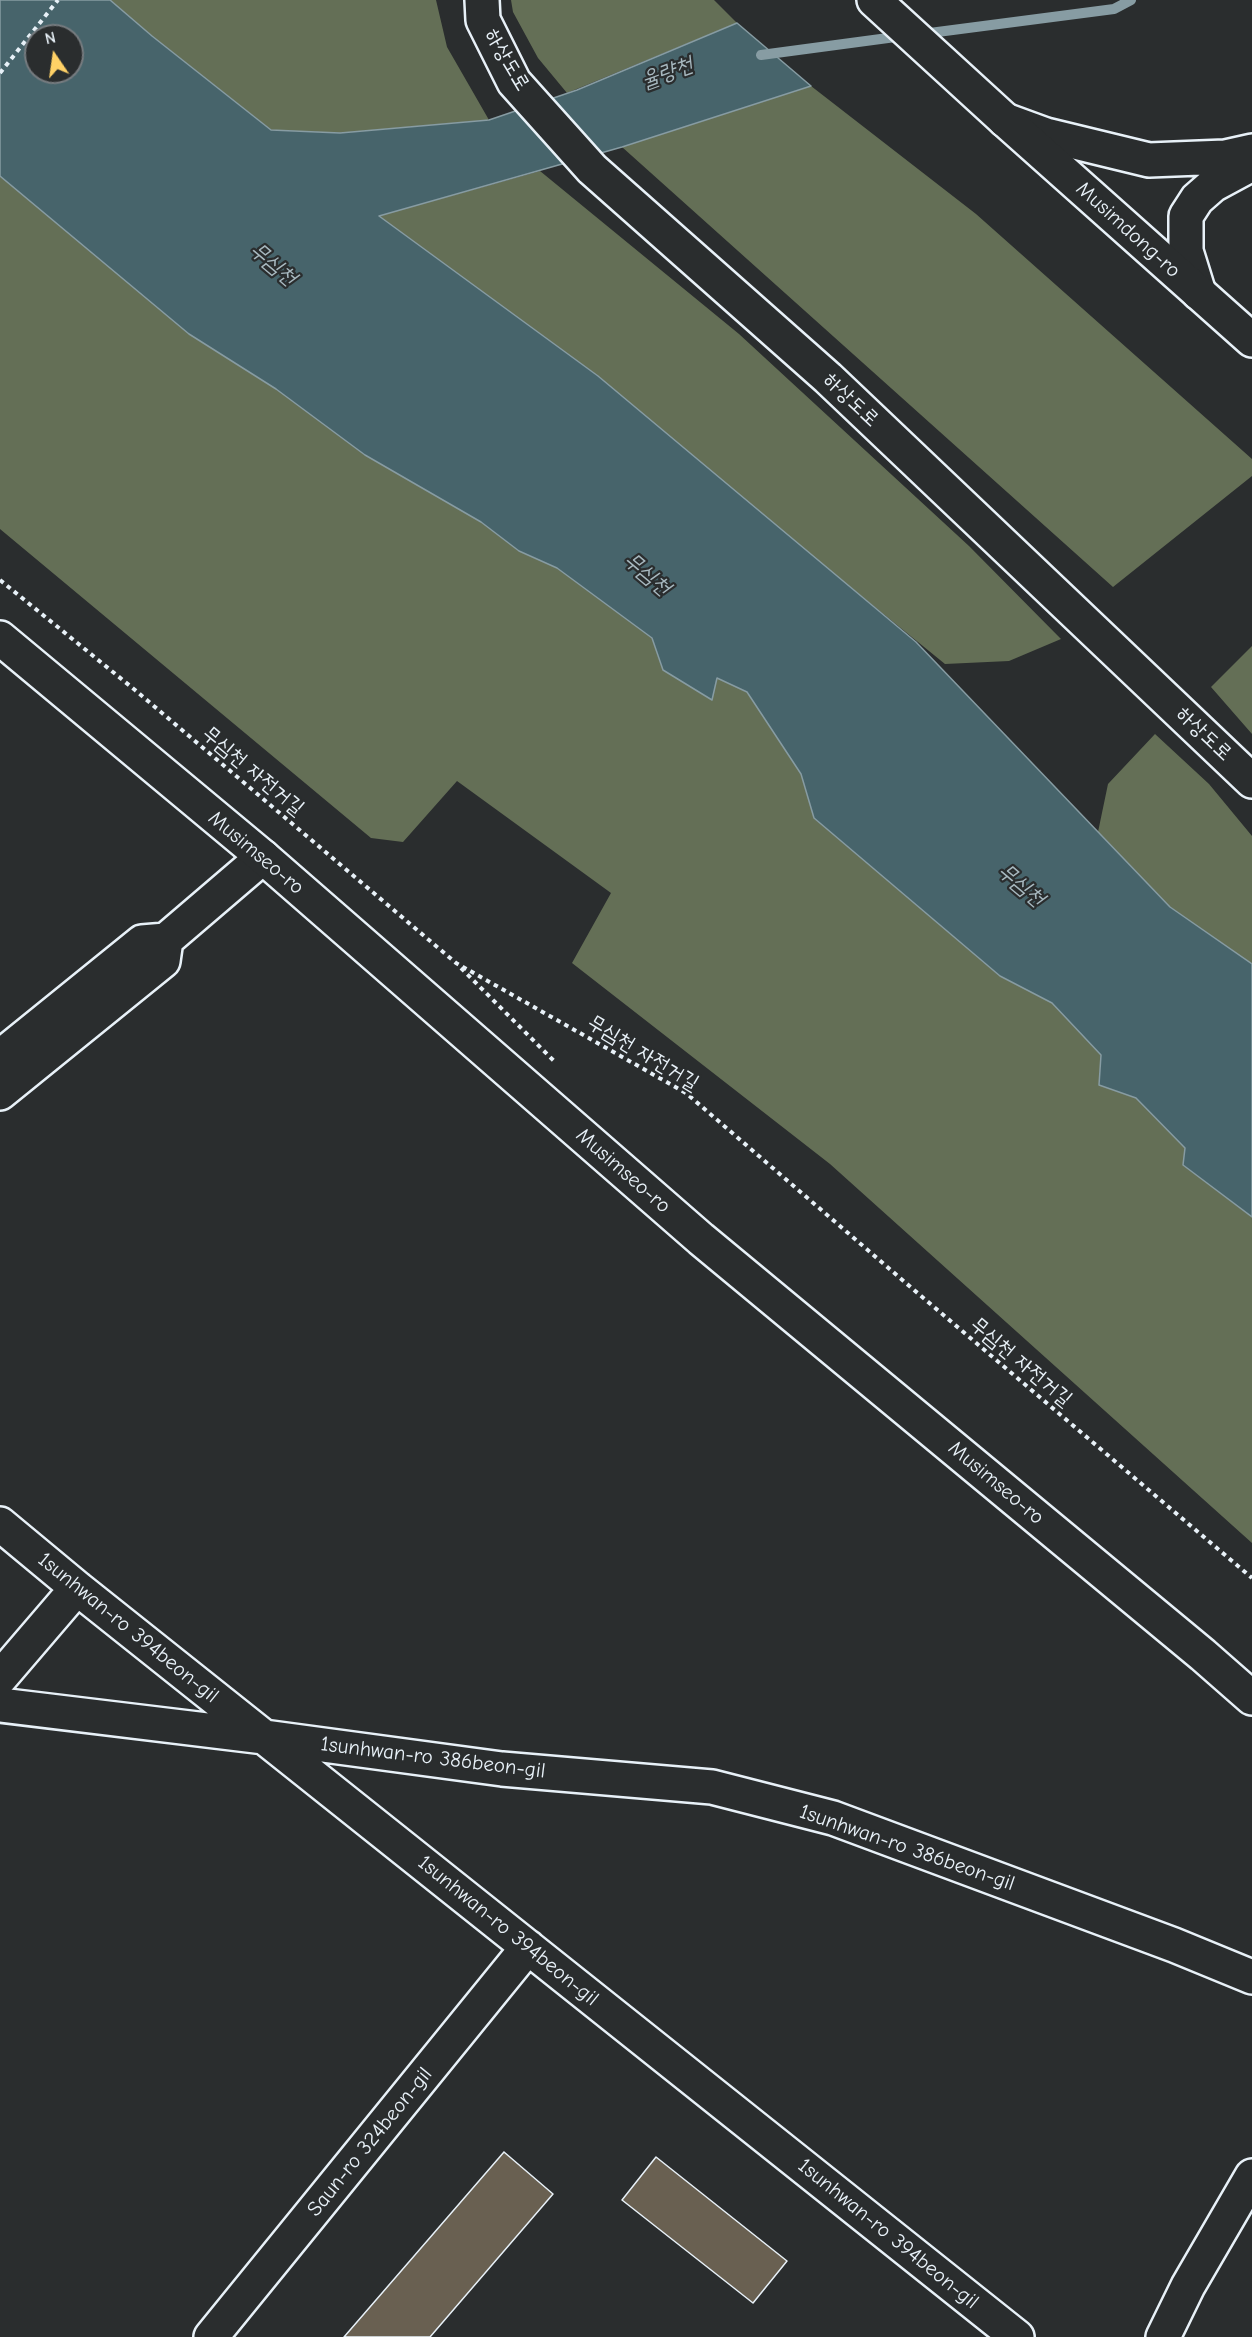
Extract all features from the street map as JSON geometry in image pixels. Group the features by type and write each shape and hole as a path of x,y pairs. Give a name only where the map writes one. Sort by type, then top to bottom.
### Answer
{"street":[{"name":"하상도로","path":"482,0 483,20 514,82 592,169 828,378 1252,781"},
{"name":"Musimdong-ro","path":"874,0 1252,340"},
{"path":"1004,119 1046,135 1149,160 1225,157 1252,152"},
{"path":"1199,293 1186,251 1186,216 1197,199 1213,185 1252,164"},
{"name":"Musimseo-ro","path":"0,638 263,857 700,1239 1252,1698"},
{"path":"0,1057 142,942 166,940 263,857"},
{"path":"0,1093 163,961 166,940"},
{"name":"1sunhwan-ro 394beon-gil","path":"0,1524 1017,2337"},
{"path":"0,1677 77,1587"},
{"name":"1sunhwan-ro 386beon-gil","path":"0,1705 502,1769 712,1787 833,1818 1174,1945 1252,1977"},
{"name":"Saun-ro 324beon-gil","path":"211,2337 528,1947"},
{"path":"1163,2337 1188,2286 1252,2176"}],"path":[{"path":"0,73 58,0"},
{"name":"무심천 자전거길","path":"0,580 135,690 456,963 686,1093 1252,1578"}],"green space":[{"path":"110,0 436,0 447,47 489,120 340,133 271,130"},
{"path":"511,0 714,0 737,23 567,93 538,58 513,12"},
{"path":"811,86 976,214 1252,459 1252,476 1113,587 622,147"},
{"path":"540,171 739,334 969,546 1061,639 1009,661 945,664 769,521 598,376 378,216"},
{"path":"0,176 189,334 276,389 365,455 481,522 519,551 557,568 652,638 663,670 712,699 717,678 747,692 801,774 814,818 1000,976 1052,1003 1101,1055 1099,1085 1136,1098 1186,1149 1183,1165 1252,1217 1252,1543 830,1164 572,963 611,893 457,781 403,842 371,838 0,529"},
{"path":"1252,646 1252,734 1211,687"},
{"path":"1155,734 1209,784 1252,836 1252,964 1170,907 1098,832 1108,784"}],"water":[{"name":"무심천","path":"0,0 110,0 271,130 340,133 489,120 577,90 737,23 811,86 622,147 379,216 598,376 916,642 1170,907 1252,964 1252,1217 1183,1165 1185,1148 1136,1098 1099,1085 1101,1055 1052,1003 1000,976 814,818 801,774 747,692 717,678 712,700 663,670 652,638 557,568 519,551 481,522 365,455 276,389 189,334 0,176"}],"building":[{"path":"504,2152 553,2194 430,2337 344,2337"},
{"path":"656,2157 787,2261 753,2303 622,2200"}],"waterway":[{"name":"율량천","path":"922,34 1114,9 1131,0"},
{"name":"율량천","path":"761,55 903,36"}]}
